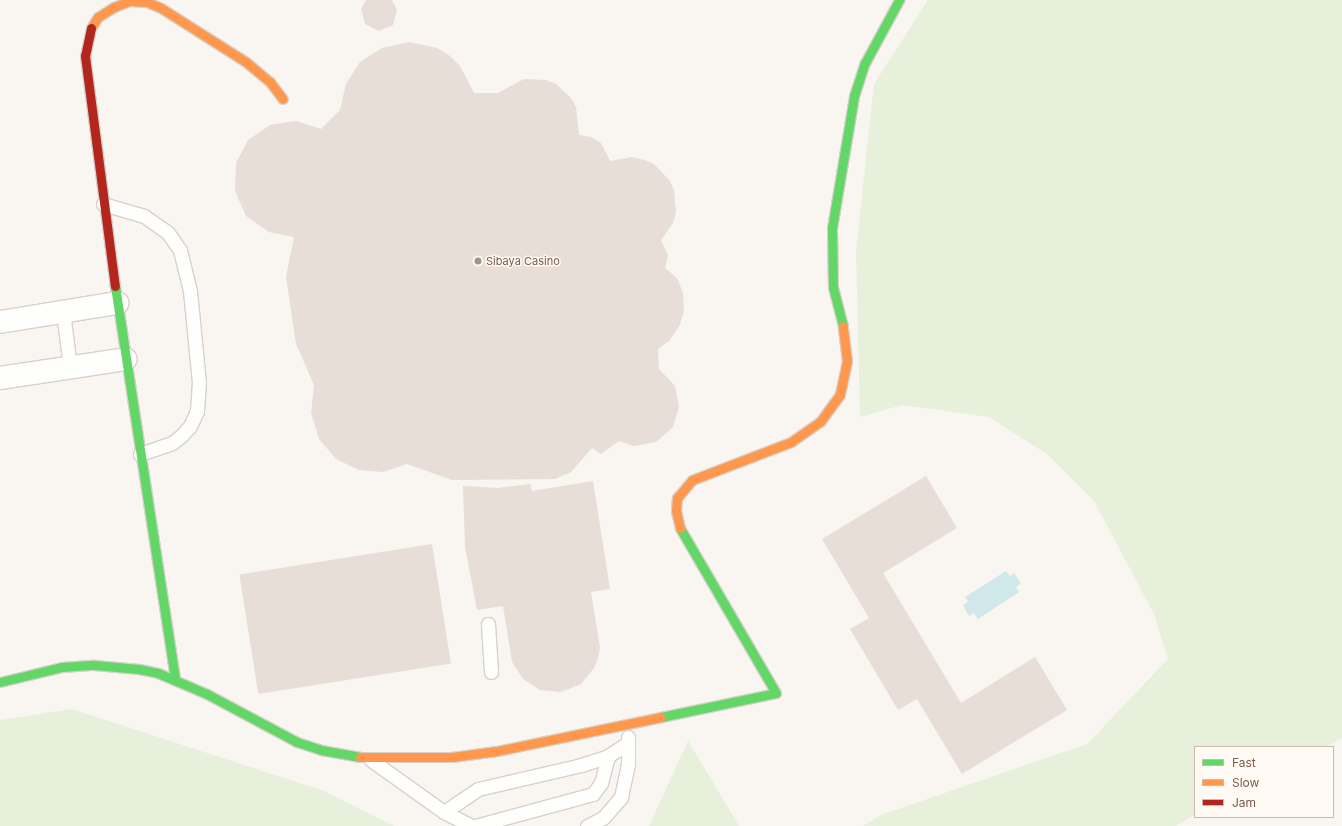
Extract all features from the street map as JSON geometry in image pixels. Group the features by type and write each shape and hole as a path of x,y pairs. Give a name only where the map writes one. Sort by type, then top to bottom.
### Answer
{"street":[{"path":"175,680 103,204 84,56 90,29 98,17 114,7 130,0 147,2 161,8 246,62 270,82 283,98"},
{"path":"0,682 62,667 94,665 139,669 175,680 207,694 297,742 321,750 370,759 452,756 497,751 776,693 680,529 676,511 677,498 682,489 697,477 791,442 820,422 840,394 847,361 843,326 833,286 832,228 854,96 865,63 899,0"},
{"path":"0,322 117,303"},
{"path":"0,378 126,359"}],"lane":[{"path":"103,204 144,216 168,233 180,250 190,291 199,382 197,411 190,426 182,435 172,442 140,454"},
{"path":"63,312 70,367"},
{"path":"488,624 491,672"},
{"path":"587,826 603,818 621,796 628,764 626,723"},
{"path":"444,812 478,789 608,756 628,743"},
{"path":"475,826 593,794 601,783 608,756"},
{"path":"370,759 444,812 471,826"}],"green space":[{"path":"928,0 1342,0 1342,738 1327,746 1194,746 1194,815 1176,826 863,826 881,815 1087,744 1168,659 1154,614 1094,501 1047,454 989,417 902,405 860,417 856,251 874,84"},
{"path":"72,709 324,791 394,826 0,826 0,720"},
{"path":"688,741 739,826 649,826"}],"water":[{"path":"1006,571 1010,576 1014,573 1021,583 1016,587 1019,592 978,619 974,613 969,616 963,605 968,602 965,597"}],"building":[{"path":"366,0 392,0 397,10 393,25 379,31 365,24 361,9"},
{"name":"Sibaya Casino","path":"409,42 437,48 450,56 460,66 474,93 498,93 524,79 546,80 556,84 571,98 576,107 579,135 591,137 601,143 610,161 632,157 644,160 654,164 670,181 674,190 676,212 673,223 661,240 668,255 665,268 677,278 683,293 684,310 680,325 669,341 658,349 659,369 675,386 679,407 673,427 656,442 634,446 619,441 601,454 592,448 571,472 555,479 452,480 407,464 383,472 359,470 336,459 319,439 311,413 314,385 296,344 286,277 294,237 269,232 246,216 235,191 236,163 248,140 270,125 296,121 321,129 340,110 346,84 360,62 382,48"},
{"path":"926,476 957,528 883,573 961,703 1035,657 1067,710 962,774 917,699 898,710 850,629 869,618 822,539"},
{"path":"593,481 610,589 591,592 600,648 598,658 594,668 581,684 561,692 540,690 523,679 512,662 503,606 477,610 465,547 463,486 497,488 530,484 532,491"},
{"path":"432,544 451,664 258,694 239,575"}],"traffic: fast":[{"path":"843,326 833,287 832,228 854,96 865,63 899,0"},
{"path":"115,286 175,680"},
{"path":"661,717 776,693 680,528"},
{"path":"0,682 62,667 94,665 139,669 158,673 207,694 297,742 321,750 360,757"}],"traffic: slow":[{"path":"91,28 98,17 114,7 130,1 147,2 161,8 246,62 270,82 283,99"},
{"path":"680,528 676,511 677,498 692,480 791,442 820,422 840,394 847,361 843,326"},
{"path":"360,757 452,757 497,751 661,717"}],"traffic: jam":[{"path":"91,28 85,56 115,286"}],"place":[{"name":"Sibaya Casino","path":"478,261"}]}
